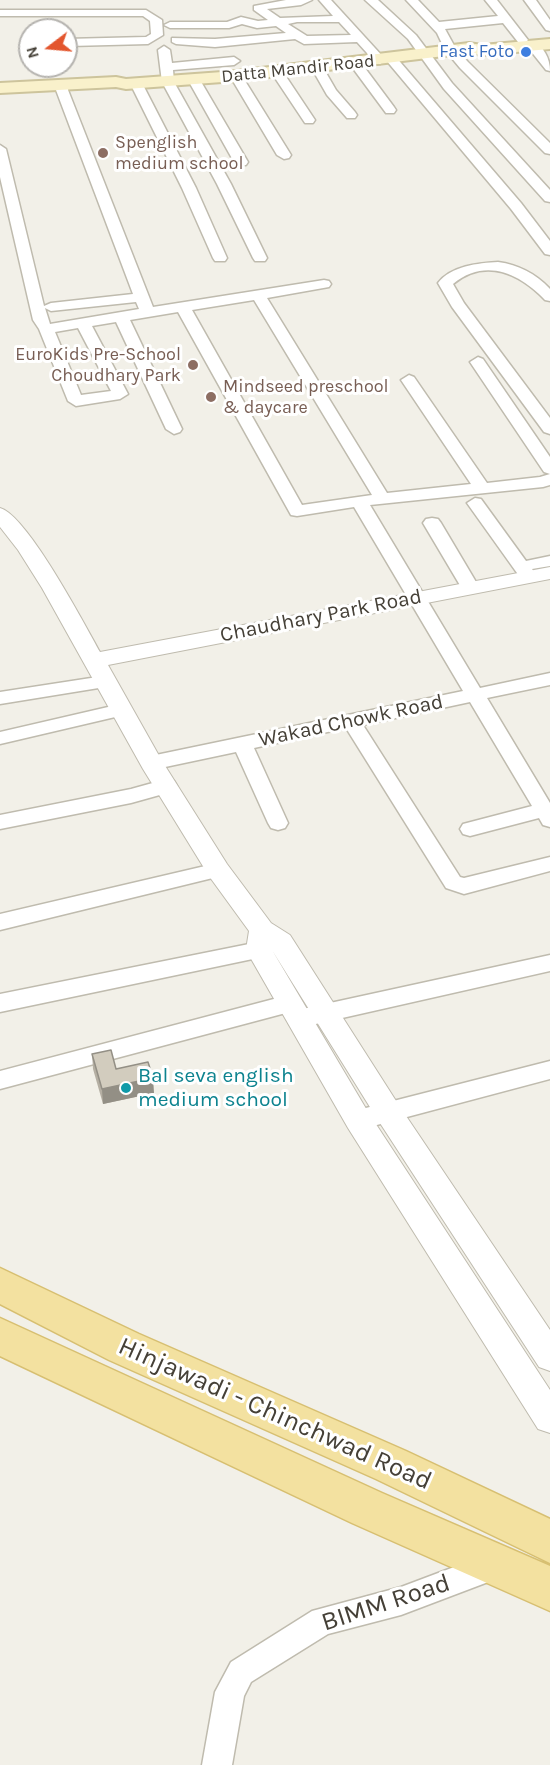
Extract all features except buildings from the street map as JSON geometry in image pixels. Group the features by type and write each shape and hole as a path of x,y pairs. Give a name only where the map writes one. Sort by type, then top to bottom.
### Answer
{"main road":[{"name":"Datta Mandir Road","path":"0,88 117,87 167,74 194,80 235,68 277,72 469,48 482,50 550,38"},
{"name":"Datta Mandir Road","path":"527,43 550,44"},
{"name":"Datta Mandir Road","path":"0,93 63,88"},
{"name":"Hinjawadi - Chinchwad Road","path":"0,1285 124,1347 391,1465 550,1542"},
{"name":"Hinjawadi - Chinchwad Road","path":"0,1336 100,1385 494,1566 550,1589"}],"street":[{"path":"93,14 95,0"},
{"path":"306,0 290,5 258,7 304,40 360,38"},
{"path":"371,0 412,37 448,86 550,198"},
{"path":"412,0 437,26 451,50 550,150"},
{"path":"491,0 550,67"},
{"path":"530,0 550,28"},
{"path":"170,25 229,25 241,20 257,25 275,19 311,13 328,3 360,38 386,59 516,206 550,251"},
{"path":"0,13 146,14 153,16 157,25 157,35 148,40 78,42"},
{"path":"275,19 342,19"},
{"path":"437,26 506,19"},
{"path":"176,40 215,43 298,35"},
{"path":"164,50 167,74 207,186 220,258"},
{"path":"355,63 390,110"},
{"path":"317,67 331,92 351,115"},
{"path":"167,74 235,68 284,155"},
{"path":"277,72 309,120"},
{"path":"194,80 241,162"},
{"path":"131,84 260,258"},
{"path":"63,88 148,313"},
{"path":"0,149 40,320 46,328 76,401 120,394 83,323"},
{"path":"547,420 457,304 445,283 452,276 467,271 491,265 508,267 531,279 550,297"},
{"path":"46,328 324,284"},
{"path":"258,295 382,498"},
{"path":"51,307 142,297"},
{"path":"183,307 297,511 382,498 478,495 550,479"},
{"path":"122,317 174,429"},
{"path":"478,362 550,469"},
{"path":"409,380 478,495 541,570"},
{"path":"359,501 547,815 470,829"},
{"path":"0,514 27,547 151,764 167,786 304,1012 358,1120 550,1418"},
{"path":"432,523 470,587"},
{"path":"510,534 541,570"},
{"name":"Chaudhary Park Road","path":"93,661 470,587 541,570"},
{"name":"Wakad Chowk Road","path":"151,764 550,679"},
{"path":"0,698 104,682"},
{"path":"0,738 121,710"},
{"path":"351,721 453,883 464,886 550,864"},
{"path":"242,744 278,823"},
{"path":"0,822 131,796 167,786"},
{"path":"0,922 218,870"},
{"path":"0,1003 261,940"},
{"path":"0,1080 304,1012 550,963"},
{"path":"304,1012 388,1112 546,1343 506,1348"},
{"path":"358,1120 550,1070"},
{"name":"BIMM Road","path":"217,1765 230,1692 241,1672 322,1621 401,1600 494,1566"}],"place":[{"name":"Fast Foto","path":"526,52"},
{"name":"Spenglish medium school","path":"103,153"},
{"name":"EuroKids Pre-School Choudhary Park","path":"193,365"},
{"name":"Mindseed preschool & daycare","path":"211,397"},
{"name":"Bal seva english medium school","path":"126,1088"}]}
